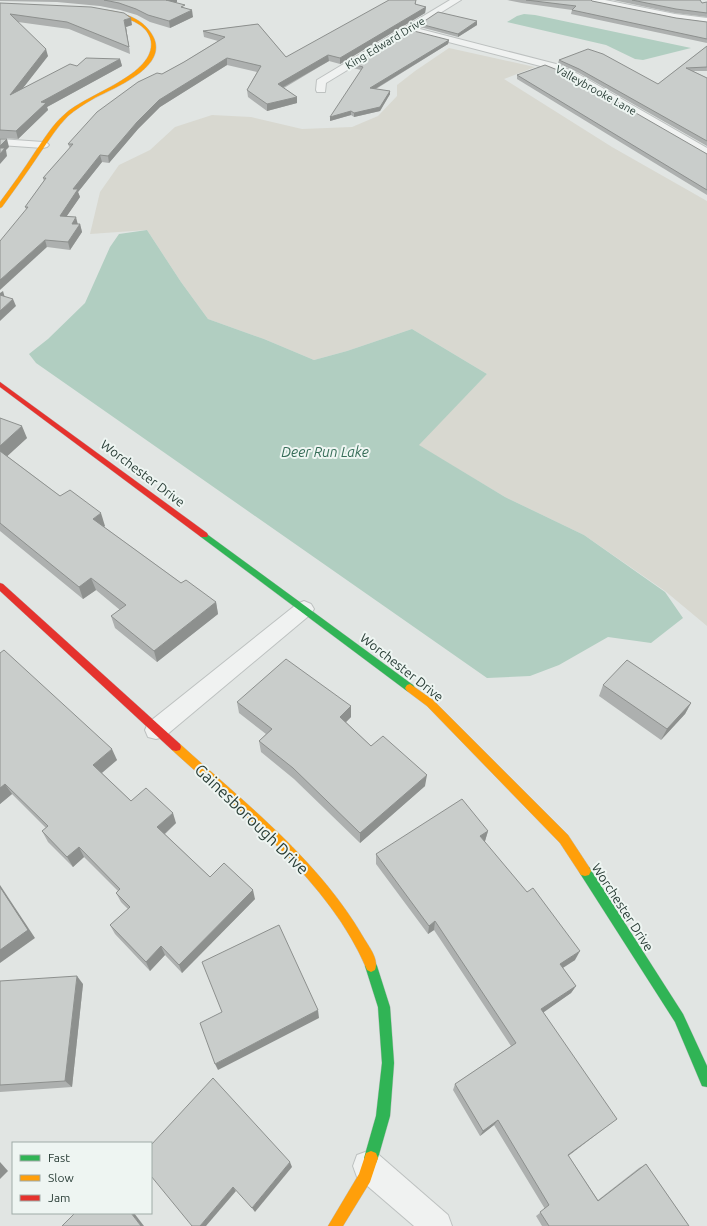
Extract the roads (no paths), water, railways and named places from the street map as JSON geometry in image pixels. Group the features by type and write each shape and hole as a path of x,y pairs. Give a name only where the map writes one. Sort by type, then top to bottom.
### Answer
{"street":[{"name":"King Edward Drive","path":"321,90 320,82 456,0"},
{"path":"592,0 675,17 707,21"},
{"path":"0,206 59,121 79,105 127,79 145,66 152,58 155,48 148,28 129,17 93,9"},
{"name":"Valleybrooke Lane","path":"408,30 552,66 574,76 707,153"},
{"path":"0,142 43,145"},
{"name":"Worchester Drive","path":"0,384 430,703 564,839 679,1018 707,1080"},
{"name":"Gainesborough Drive","path":"0,586 296,857 348,921 369,958 384,1007 388,1063 383,1116 365,1177 335,1226"},
{"path":"156,730 304,609"},
{"path":"368,1166 436,1226"}],"water":[{"path":"524,14 535,15 691,48 643,60 635,59 606,45 507,22"},
{"name":"Deer Run Lake","path":"147,230 181,282 208,319 264,339 314,360 347,351 412,329 487,374 419,445 505,497 584,535 665,592 683,618 651,643 608,637 559,665 530,676 487,678 36,363 29,354 48,339 85,303 110,247 119,234"}]}
